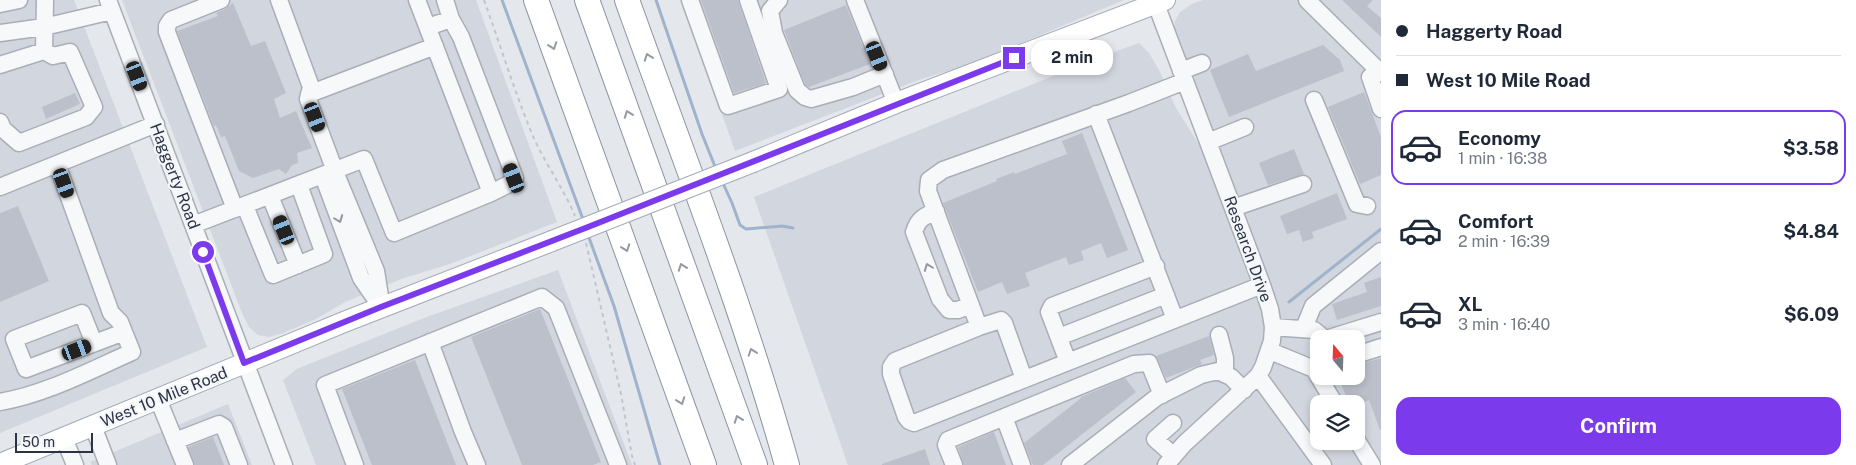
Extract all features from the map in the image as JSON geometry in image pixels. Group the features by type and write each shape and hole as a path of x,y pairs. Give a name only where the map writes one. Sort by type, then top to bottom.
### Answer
{"highway":[{"path":"536,0 704,465"},
{"path":"587,0 755,465"},
{"path":"627,0 731,290 770,406 787,465"}],"main road":[{"name":"West 10 Mile Road","path":"1,462 64,438 381,307 1160,2"}],"street":[{"path":"44,51 45,0"},
{"path":"221,0 171,20 167,26 167,32 240,207 273,275 324,254 298,185"},
{"path":"279,0 311,87 308,99 332,172 326,184 361,278 381,307"},
{"path":"417,0 491,193"},
{"path":"193,225 364,159 394,233 509,184 514,178 461,37 451,19 445,0"},
{"path":"690,0 728,106 779,89 748,0"},
{"path":"779,0 770,11 774,33 797,90 805,97 810,99 853,88 885,74"},
{"path":"855,0 896,104"},
{"path":"1307,0 1375,75 1381,109"},
{"name":"Research Drive","path":"1160,2 1183,76 1262,285 1270,309 1272,327 1270,351 1258,376 1170,460"},
{"path":"0,33 44,28 110,5"},
{"name":"Haggerty Road","path":"110,5 284,465"},
{"path":"428,28 451,19"},
{"path":"310,94 435,46"},
{"path":"0,65 44,51 53,56 70,52 94,108 86,117 19,143 2,129 0,122"},
{"path":"979,327 928,191 929,180 944,170 1130,103 1183,76 1202,63"},
{"path":"1314,100 1358,204 1367,206"},
{"path":"1096,114 1175,319"},
{"path":"0,187 156,124"},
{"path":"1208,142 1245,127"},
{"path":"0,402 24,398 132,352 120,322 111,313 57,164"},
{"path":"1233,208 1303,184"},
{"path":"270,196 298,265"},
{"path":"936,211 928,214 917,223 914,232 940,299 949,310 958,310 971,305"},
{"path":"1304,328 1313,306 1381,251"},
{"path":"1068,362 1049,312 1052,306 1156,266"},
{"path":"1024,379 1004,323 1001,320 895,361 891,367 890,374 909,421 914,422 1068,362 1262,285"},
{"path":"1059,338 1166,295"},
{"path":"355,465 325,385 542,297 556,308 618,465"},
{"path":"94,343 82,313 14,339 26,370 124,332"},
{"path":"1355,330 1381,322"},
{"path":"1272,327 1314,330"},
{"path":"1219,335 1225,358 1225,373"},
{"path":"430,342 477,465"},
{"path":"1365,352 1381,347"},
{"path":"1270,351 1310,366"},
{"path":"954,465 946,445 948,440 1134,364 1149,363 1162,394"},
{"path":"1070,465 1162,394 1201,375 1218,371 1225,373 1244,390"},
{"path":"1258,376 1323,465"},
{"path":"158,399 184,465"},
{"path":"1004,417 1022,465"},
{"path":"1170,460 1155,439 1173,423"},
{"path":"175,441 219,424 224,427 239,465"},
{"path":"93,426 108,465"},
{"path":"64,438 75,465"},
{"path":"1363,450 1372,465"}],"shaded area":[{"path":"0,0 74,0 207,347 0,433"},
{"path":"122,0 476,0 557,222 450,264 404,278 345,302 314,320 283,333 269,337 258,335 249,327 242,313"},
{"path":"681,0 1124,0 981,60 924,78 735,151"},
{"path":"1203,0 1381,0 1381,465 848,465 754,197 1139,43 1149,53 1176,108 1198,143 1214,138 1174,28 1175,21 1180,12 1192,4"},
{"path":"558,270 632,465 316,465 283,380 297,369 424,318"},
{"path":"228,404 252,465 92,465 90,462"}],"building":[{"path":"701,0 738,0 766,83 734,93"},
{"path":"1342,0 1373,0 1367,6 1381,18 1381,37"},
{"path":"233,3 251,46 265,41 286,93 274,99 280,118 296,111 312,148 297,153 298,163 292,165 286,174 279,169 253,178 239,171 225,136 221,137 216,125 214,126 177,31 218,16 216,13"},
{"path":"846,5 870,64 809,87 805,84 784,30"},
{"path":"1323,45 1340,60 1344,71 1229,117 1210,70 1248,54 1256,71"},
{"path":"1364,92 1381,137 1381,175 1360,184 1328,107"},
{"path":"75,93 80,104 46,119 42,107"},
{"path":"1082,133 1128,250 1107,258 1101,243 1081,251 1084,260 1069,265 1066,257 1025,273 1030,286 1007,294 1002,282 978,292 943,203 997,181 996,179 1014,172 1015,174 1067,154 1062,141"},
{"path":"1294,149 1304,174 1268,185 1259,163"},
{"path":"1337,193 1347,219 1312,232 1314,238 1303,242 1299,230 1287,234 1280,216"},
{"path":"18,206 49,281 0,302 0,213"},
{"path":"1381,277 1381,306 1337,320 1332,304 1367,292 1364,283"},
{"path":"540,309 601,462 593,465 522,465 471,337"},
{"path":"1209,336 1214,355 1200,360 1202,364 1166,378 1156,356"},
{"path":"1381,358 1381,430 1369,400 1365,402 1365,395 1345,395 1342,385 1365,385 1365,362"},
{"path":"415,360 456,465 372,465 342,389"},
{"path":"1125,378 1136,392 1043,465 1033,465 1024,443 1081,397"},
{"path":"994,432 1006,465 964,465 958,447"},
{"path":"213,437 224,465 195,465 188,447"},
{"path":"925,449 930,465 882,465 882,464"}],"waterway":[{"path":"502,0 584,222"},
{"path":"656,0 716,169"},
{"path":"722,181 740,225 746,229 782,226 793,228"},
{"path":"1289,302 1381,229"},
{"path":"588,235 614,306 660,465"}],"route":[{"path":"203,252 244,363 381,307 1014,58"}]}
